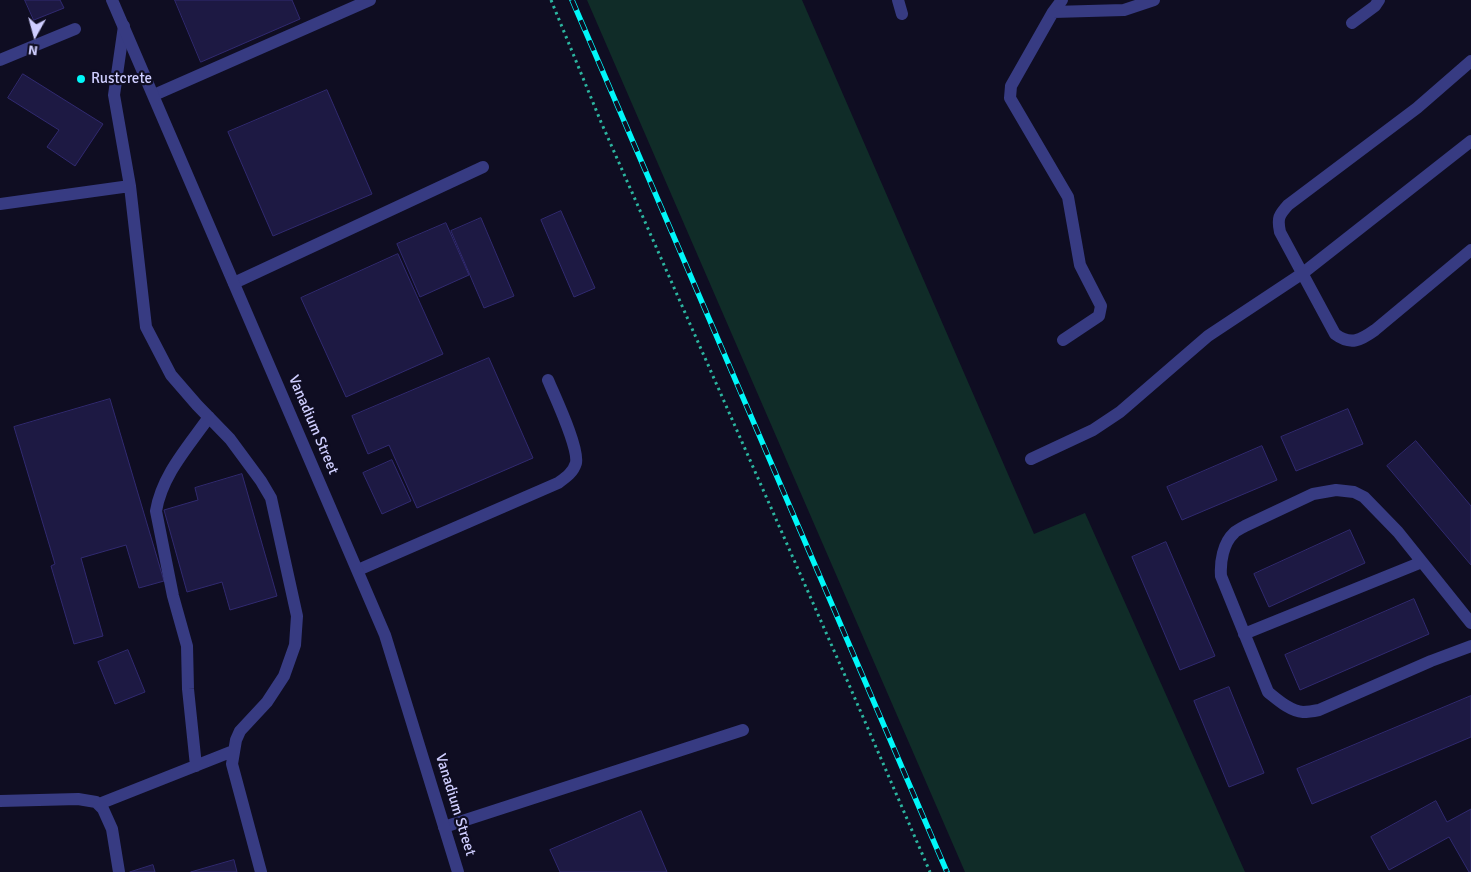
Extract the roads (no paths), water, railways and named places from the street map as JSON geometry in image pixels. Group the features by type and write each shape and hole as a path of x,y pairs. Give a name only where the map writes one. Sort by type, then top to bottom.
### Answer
{"street":[{"name":"Vanadium Street","path":"112,0 385,635 458,872"},
{"path":"154,96 370,0"},
{"path":"898,0 902,14"},
{"path":"1062,0 1053,12 1011,86 1010,98 1068,197 1080,265 1101,306 1099,316 1063,340"},
{"path":"1053,12 1124,10 1154,0"},
{"path":"1352,23 1375,6 1379,0"},
{"path":"124,26 114,95 130,186 146,327 171,375 230,439 271,498 297,616 295,645 284,676 267,702 240,731 236,740 232,764 261,872"},
{"path":"0,60 75,29"},
{"path":"1471,61 1417,108 1296,199 1282,211 1278,218 1280,232 1336,334 1344,340 1358,340 1375,330 1471,250"},
{"path":"1031,459 1093,430 1120,412 1208,336 1303,273 1471,141"},
{"path":"234,283 483,168"},
{"path":"0,204 130,186"},
{"path":"358,570 558,483 570,474 576,463 575,447 548,380"},
{"path":"196,766 188,689 187,646 173,596 156,511 158,498 166,479 209,417"},
{"path":"1471,623 1398,532 1364,497 1354,492 1336,490 1313,494 1245,526 1234,533 1228,541 1220,566 1221,576 1268,692 1282,703 1302,712 1319,710 1431,660 1471,646"},
{"path":"1244,634 1422,562"},
{"path":"444,827 743,730"},
{"path":"99,804 234,751"},
{"path":"0,801 78,800 96,802 99,804 112,828 119,872"}],"railway":[{"path":"572,0 947,872"}],"place":[{"name":"Rustcrete","path":"81,79"}]}
